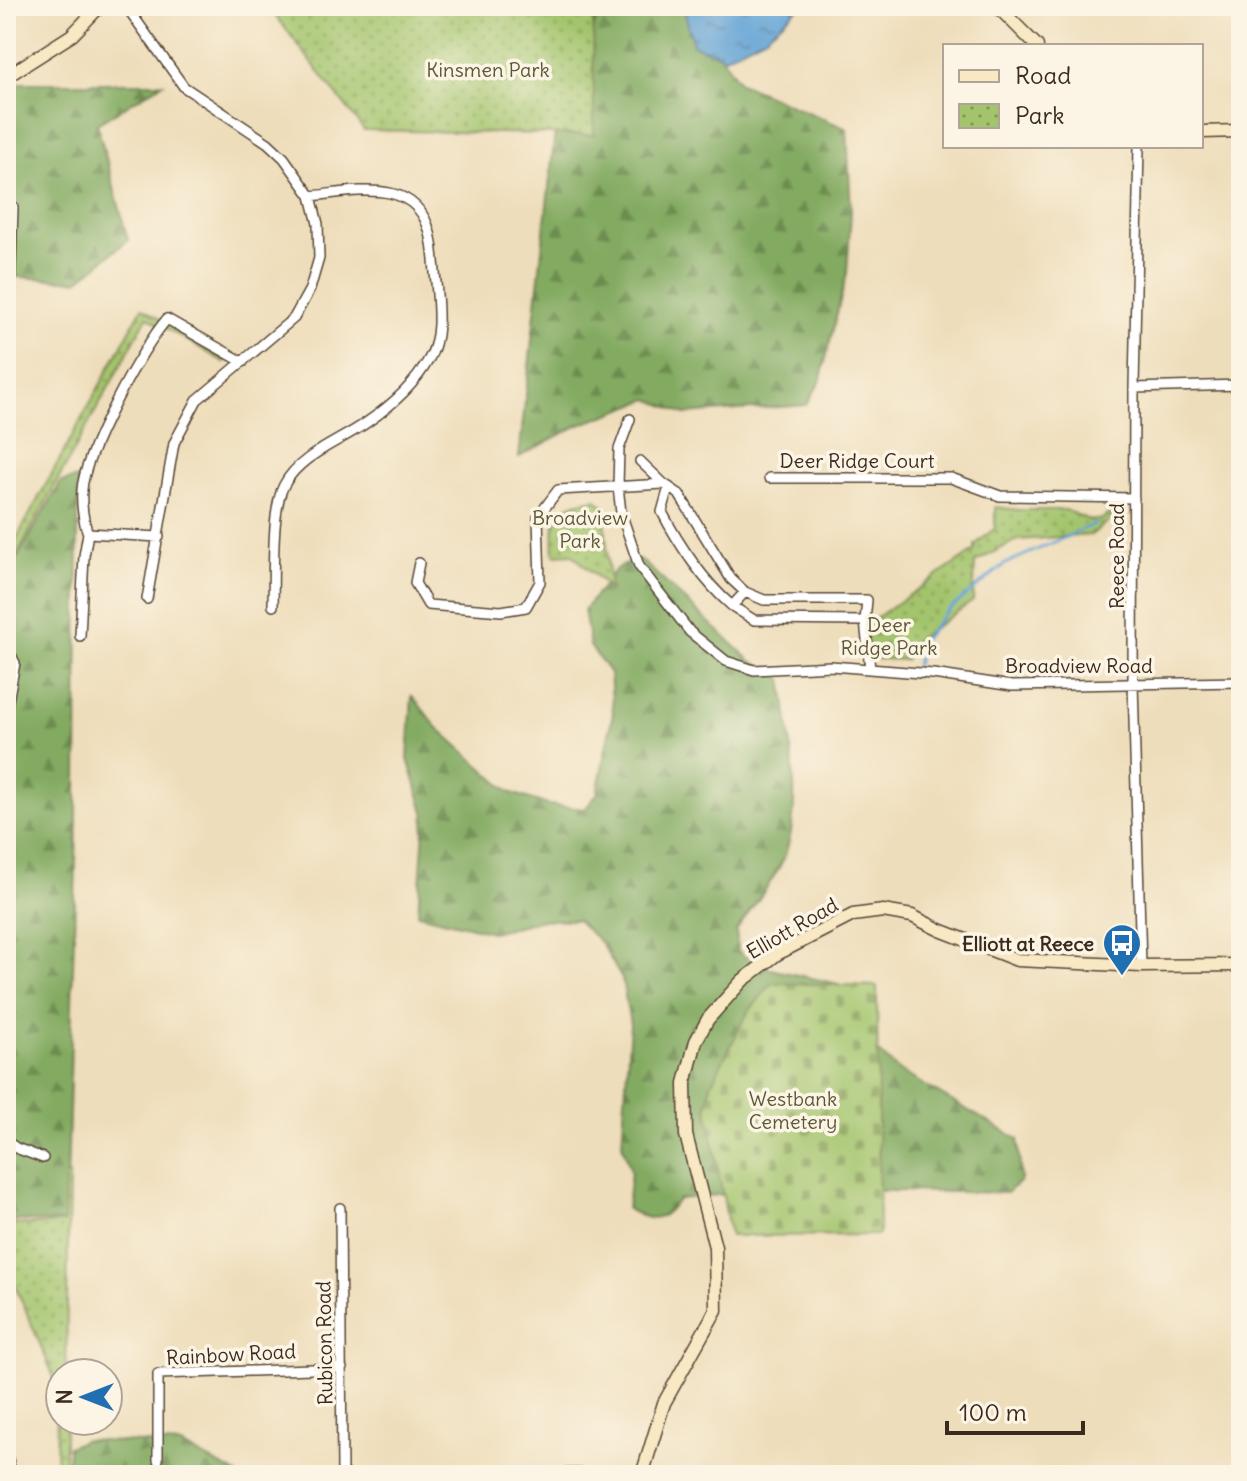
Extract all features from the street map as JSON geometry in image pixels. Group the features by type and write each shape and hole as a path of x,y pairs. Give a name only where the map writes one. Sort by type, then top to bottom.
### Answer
{"street":[{"path":"6,77 72,35 100,6"},
{"path":"126,6 184,87 268,143 284,158 311,196 318,224 319,258 310,289 294,318 197,400 174,443 147,599"},
{"path":"997,6 1035,44"},
{"path":"1203,132 1241,131"},
{"name":"Reece Road","path":"1139,148 1133,683 1141,966"},
{"path":"273,606 278,501 284,483 308,458 366,423 411,387 432,356 439,318 430,231 416,206 393,192 371,190 311,196"},
{"path":"6,419 13,207"},
{"path":"80,636 88,533 82,489 92,455 124,387 167,319 243,362"},
{"path":"1134,388 1241,385"},
{"name":"Broadview Road","path":"630,419 619,449 618,486 621,513 639,566 690,632 726,661 754,670 831,666 933,674 1012,686 1241,682"},
{"path":"640,461 679,494 731,579 745,592 764,600 867,600 865,621 870,669"},
{"name":"Deer Ridge Court","path":"769,478 951,478 1000,496 1134,498"},
{"path":"419,563 415,583 428,605 501,611 526,607 540,582 538,517 558,490 666,485"},
{"path":"666,485 662,512 718,594 732,606 754,620 865,621"},
{"path":"88,533 159,537"},
{"path":"732,606 745,592"},
{"path":"6,645 15,663 6,712"},
{"name":"Elliott Road","path":"642,1475 664,1403 716,1310 715,1247 686,1135 685,1083 696,1041 708,1019 742,981 777,954 853,915 883,911 912,916 1017,960 1141,966 1241,965"},
{"path":"6,1141 43,1158"},
{"name":"Rubicon Road","path":"340,1208 342,1472 348,1475"},
{"name":"Rainbow Road","path":"158,1460 158,1374 342,1368"},
{"path":"6,1452 12,1475"},
{"path":"396,1475 642,1475"}],"green space":[{"name":"Kinsmen Park","path":"268,6 593,6 594,135 364,130"},
{"path":"601,6 686,6 740,83 847,129 851,212 847,273 820,382 806,405 685,414 649,399 577,426 519,457 557,115 567,105"},
{"path":"6,83 163,83 97,124 128,240 78,281 6,276"},
{"path":"142,308 227,360 224,362 147,317 6,575 6,558"},
{"path":"78,478 77,827 66,1222 6,1220 6,578 61,482"},
{"name":"Broadview Park","path":"596,499 604,506 610,589 572,554 554,555 554,530 558,514 571,505"},
{"name":"Deer Ridge Park","path":"995,507 1066,510 1091,521 1102,519 1110,513 1115,516 1091,535 1017,540 975,562 973,601 909,645 905,660 863,658 870,622 975,550 975,545 995,528"},
{"path":"640,559 750,660 782,678 794,772 793,821 781,864 736,931 738,951 757,966 839,984 846,1023 898,1070 1018,1139 1021,1180 1007,1193 760,1192 679,1199 666,1213 656,1218 636,1214 627,1209 631,1171 622,1144 630,1024 622,979 601,943 577,920 542,920 492,932 418,914 425,815 408,759 412,696 436,726 509,792 548,805 585,809 597,794 613,713 610,673 590,646 584,610 617,568"},
{"name":"Westbank Cemetery","path":"772,983 877,986 879,1235 730,1236 707,1107 711,1084 748,1012"},
{"path":"65,1175 69,1175 66,1357 46,1357 6,1264 6,1225 64,1223"},
{"path":"56,1437 65,1437 65,1475 56,1475"},
{"path":"84,1440 181,1445 239,1475 68,1475 68,1447"}],"water":[{"path":"686,6 801,6 766,36 725,57 693,45"}],"waterway":[{"path":"916,665 922,641 945,613 1005,564 1095,524"}],"place":[{"name":"Elliott at Reece","path":"1122,977"}]}
